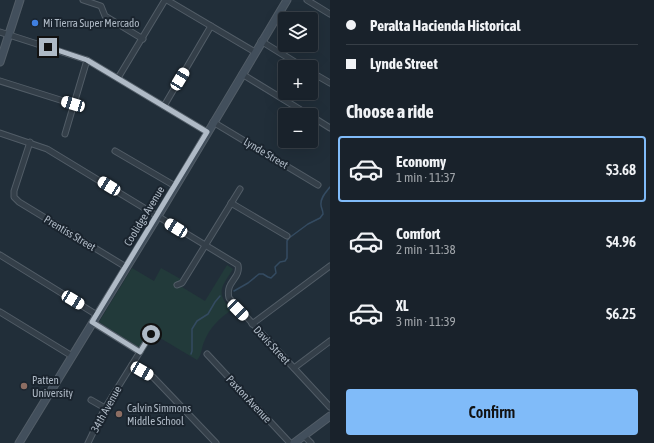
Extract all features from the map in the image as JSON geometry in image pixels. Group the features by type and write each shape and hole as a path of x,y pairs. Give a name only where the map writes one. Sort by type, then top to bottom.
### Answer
{"street":[{"path":"0,62 20,0"},
{"path":"83,0 101,6 105,16 143,39"},
{"path":"118,78 166,0 255,52"},
{"name":"Coolidge Avenue","path":"19,443 158,216 287,0"},
{"path":"307,0 330,14"},
{"path":"164,106 211,26"},
{"path":"0,32 87,60 207,132"},
{"path":"261,42 291,60"},
{"path":"65,134 87,60"},
{"path":"242,74 297,108"},
{"path":"318,76 330,83"},
{"path":"0,81 73,104"},
{"path":"318,121 330,128"},
{"name":"Lynde Street","path":"213,122 318,184"},
{"name":"Davis Street","path":"0,133 47,149 238,265 238,273 228,288 227,292 229,298 330,406"},
{"name":"Prentiss Street","path":"30,142 14,191 14,197 19,202 126,267"},
{"path":"115,151 175,186"},
{"path":"177,285 182,283 240,189"},
{"path":"232,203 287,236"},
{"path":"0,255 97,315"},
{"path":"252,324 330,266"},
{"path":"0,312 72,356"},
{"path":"92,322 140,352"},
{"name":"34th Avenue","path":"88,443 105,408 151,334"},
{"path":"294,368 330,341"},
{"name":"Paxton Avenue","path":"207,354 290,443"},
{"path":"132,365 153,377 216,443"},
{"path":"91,400 105,408"},
{"path":"294,443 330,416"},
{"path":"304,436 311,443"}],"green space":[{"path":"227,265 233,269 223,285 222,293 226,304 231,310 218,321 209,332 197,360 150,332 140,348 99,322 132,268 154,281 161,268 186,282 182,287 205,301"}],"waterway":[{"path":"234,291 248,283 259,274 263,274 271,278 276,273 275,267 287,258 287,241 289,238 308,224 320,218 323,214 321,200 330,187"},
{"path":"191,354 192,329 197,321 208,314 220,296"}],"place":[{"name":"Mi Tierra Super Mercado","path":"35,23"},
{"name":"Patten University","path":"24,386"},
{"name":"Calvin Simmons Middle School","path":"119,414"}],"route":[{"path":"48,47 87,60 207,132 158,216 92,322 140,352 151,334"}]}
